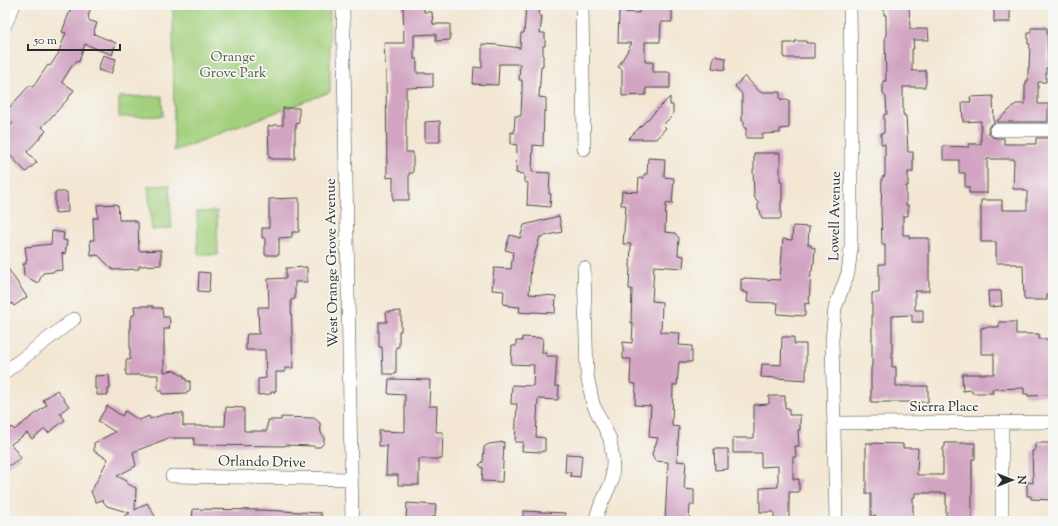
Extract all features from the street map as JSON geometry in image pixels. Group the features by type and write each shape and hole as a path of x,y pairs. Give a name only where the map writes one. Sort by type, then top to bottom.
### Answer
{"street":[{"path":"5,25 14,5"},
{"name":"West Orange Grove Avenue","path":"343,5 352,521"},
{"path":"582,5 584,149"},
{"name":"Lowell Avenue","path":"836,521 832,340 835,308 848,273 851,248 850,5"},
{"path":"996,130 1053,130"},
{"path":"584,268 587,375 593,404 610,439 613,460 612,481 595,521"},
{"path":"5,372 74,319"},
{"path":"1002,422 1002,521"},
{"name":"Sierra Place","path":"835,423 1053,422"},
{"name":"Orlando Drive","path":"172,476 352,479"}],"green space":[{"name":"Orange Grove Park","path":"173,5 330,5 330,92 174,151"},
{"path":"162,96 163,116 119,117 119,97"},
{"path":"169,185 172,228 152,230 148,186"},
{"path":"217,211 218,255 198,255 197,212"}],"building":[{"path":"72,5 92,5 88,20 97,23 94,34 116,43 112,55 85,44 79,62 76,61 74,65 73,64 62,82 74,90 67,100 42,127 46,131 27,152 37,162 26,172 5,150 5,132 13,123 5,116 5,112 30,85 33,87 48,65 50,66 58,54 66,33 62,32"},
{"path":"403,5 424,5 424,12 432,12 433,24 450,24 450,40 436,41 436,34 414,35 414,59 417,59 417,73 433,73 433,87 406,88 406,152 413,152 413,173 409,173 409,200 393,200 393,177 387,178 386,75 384,43 404,43"},
{"path":"526,5 540,5 539,16 542,16 540,33 545,33 545,46 543,46 543,66 541,66 539,97 546,98 543,146 533,145 532,172 550,173 550,207 527,205 528,183 524,182 524,174 516,173 517,145 511,144 511,132 514,133 515,116 521,116 522,80 519,80 520,64 499,64 498,85 473,84 474,67 482,68 482,44 520,48 521,33 524,33"},
{"path":"640,5 672,7 672,22 661,22 660,42 645,42 645,62 653,62 653,72 670,72 670,88 646,88 646,95 622,96 622,69 618,67 632,43 618,43 619,12 639,13"},
{"path":"884,5 909,5 910,29 928,29 929,40 913,40 914,49 912,49 912,71 926,71 925,87 903,87 903,114 906,116 908,152 913,152 913,172 908,172 906,205 908,205 908,216 903,216 903,235 909,235 909,238 929,238 929,291 915,291 915,310 923,310 923,322 912,322 912,315 892,316 892,367 896,367 896,386 928,386 928,402 871,402 872,293 879,293 879,264 885,264 885,245 882,245 881,211 882,177 885,176 885,144 881,144 881,133 884,133 884,114 887,114 886,97 883,94 883,81 886,81 886,15 884,15"},
{"path":"994,9 1010,9 1010,22 994,22"},
{"path":"1031,28 1047,28 1048,68 1046,68 1046,82 1038,82 1038,104 1048,104 1048,122 996,122 1016,104 1025,104 1025,85 1026,81 1028,81 1029,68 1030,44 1028,44 1028,33 1031,33"},
{"path":"795,41 814,43 814,58 784,58 784,43 795,43"},
{"path":"103,55 116,59 111,74 98,70"},
{"path":"714,56 726,58 725,70 712,68"},
{"path":"745,76 760,92 780,92 781,100 789,100 789,128 780,129 780,133 762,134 762,138 746,138 746,128 744,128 744,121 742,121 742,94 735,86"},
{"path":"993,96 994,123 989,126 988,130 992,137 1004,138 1004,144 1036,144 1036,138 1050,138 1051,201 1053,201 1053,244 1051,244 1050,294 1047,294 1047,300 1025,300 1023,265 996,263 996,242 981,242 981,200 1002,200 1002,210 1027,210 1027,191 1024,191 1024,189 1013,189 1014,159 987,159 987,193 969,193 969,187 965,187 965,173 959,173 959,160 943,160 943,146 969,147 969,144 981,144 981,121 963,122 962,102 971,102 970,97"},
{"path":"670,97 670,105 673,105 673,115 663,125 666,128 656,139 628,139"},
{"path":"283,108 299,108 299,123 296,124 295,128 295,159 269,158 268,126 283,125"},
{"path":"440,121 440,142 425,142 425,122"},
{"path":"754,153 780,153 780,182 782,182 781,219 762,219 760,210 758,210 758,201 756,201 756,198 754,197"},
{"path":"648,158 665,159 664,177 674,178 672,204 666,203 665,232 675,233 679,238 678,255 684,256 683,268 654,266 652,301 662,302 661,332 680,333 679,345 692,346 692,362 679,362 677,385 673,385 672,426 679,427 677,461 686,462 684,489 694,490 694,505 690,505 689,521 665,521 668,462 655,461 652,454 658,438 649,437 651,406 635,405 636,384 630,383 631,359 623,359 623,342 632,343 633,323 631,323 632,289 629,289 631,244 623,244 626,205 621,205 622,191 638,192 639,178 644,178 644,174 647,174"},
{"path":"55,192 67,192 68,212 55,213"},
{"path":"299,198 299,232 292,232 292,237 279,238 279,255 265,255 265,238 262,238 262,228 269,228 269,199"},
{"path":"117,204 119,220 135,220 135,222 138,222 139,251 161,250 161,265 139,266 139,269 113,270 98,255 91,256 90,240 94,240 93,218 98,218 97,205"},
{"path":"559,216 562,232 540,237 531,267 529,294 556,296 555,313 519,312 520,307 503,304 504,291 492,290 494,268 511,269 513,252 505,250 510,235 520,238 524,225"},
{"path":"793,226 809,227 808,245 815,248 814,263 811,271 809,304 805,303 805,316 777,314 778,303 747,302 748,293 741,291 741,279 744,278 780,280 783,239 792,240"},
{"path":"52,231 64,233 63,240 67,241 65,254 62,253 63,270 43,273 38,283 24,276 23,264 26,264 27,260 25,247 51,244"},
{"path":"5,264 27,297 14,306 12,303 5,308"},
{"path":"307,267 307,282 295,282 295,299 291,300 293,368 285,368 285,372 276,372 275,392 271,392 271,394 258,395 258,379 266,378 265,350 246,350 246,339 247,334 259,334 258,307 269,307 268,279 286,278 286,268"},
{"path":"199,272 210,273 209,292 198,291"},
{"path":"988,291 1001,291 1002,306 989,307"},
{"path":"134,306 153,306 153,308 162,308 163,317 169,317 169,329 164,329 164,372 174,370 181,375 184,375 186,381 190,381 190,391 187,391 187,393 162,394 162,391 158,391 158,375 126,375 126,360 130,360 130,319 132,318 132,315 135,315"},
{"path":"401,311 399,347 396,347 396,374 383,374 382,347 379,347 379,322 387,322 386,312"},
{"path":"999,322 1016,322 1016,334 1039,334 1039,339 1053,339 1053,395 1028,396 1028,394 1024,394 1024,388 992,389 993,393 972,393 972,390 963,391 962,374 994,374 994,354 981,354 981,328 999,327"},
{"path":"522,337 543,338 542,353 546,353 546,356 557,356 555,386 559,386 558,400 538,399 536,437 545,438 545,451 542,452 522,451 523,442 515,442 517,404 511,404 512,385 533,386 534,365 511,364 512,346 516,346 516,341 522,341"},
{"path":"782,337 794,337 794,344 806,344 806,380 761,377 762,364 781,365"},
{"path":"109,375 110,389 108,389 108,395 97,395 97,389 95,389 95,376"},
{"path":"389,379 430,380 429,406 437,406 436,432 443,432 442,459 419,459 419,485 398,485 398,475 386,475 387,446 379,446 379,431 405,432 405,395 388,393"},
{"path":"57,390 69,406 60,413 65,420 48,433 45,429 32,439 27,433 11,444 21,458 5,468 5,432 12,427 14,430 47,405 43,400"},
{"path":"769,396 785,396 785,408 789,408 789,415 800,415 800,430 798,430 799,446 795,446 796,457 793,457 793,479 799,479 799,492 789,492 789,521 774,521 774,512 760,512 760,488 778,487 778,466 761,467 761,453 733,453 733,438 754,438 754,405 769,404"},
{"path":"107,406 122,416 125,411 139,420 149,416 150,419 165,414 183,413 183,426 225,426 226,407 244,408 244,431 267,431 268,420 281,420 281,417 314,418 320,423 324,443 320,447 285,445 194,445 194,438 169,438 133,452 136,466 117,476 136,488 135,510 147,503 158,521 117,521 130,513 107,506 102,500 96,502 91,492 108,459 94,451 94,443 115,432 98,421"},
{"path":"504,442 502,482 482,481 483,468 479,465 483,462 484,447 489,444"},
{"path":"866,443 903,444 903,448 918,448 917,475 943,475 943,448 945,447 945,443 975,443 975,459 972,459 972,521 946,521 946,493 915,493 915,497 913,497 913,521 876,521 876,516 871,516 871,494 866,494"},
{"path":"1035,443 1053,443 1053,456 1051,456 1052,464 1050,464 1050,483 1053,483 1053,500 1031,499 1031,496 1027,496 1027,482 1033,483 1032,451 1035,451"},
{"path":"714,449 728,449 728,469 715,470"},
{"path":"566,454 582,455 580,477 570,476 571,472 565,472"},
{"path":"407,503 436,505 435,517 431,517 431,521 406,521"},
{"path":"193,509 321,513 321,521 192,521"},
{"path":"523,511 565,513 565,521 523,521"}]}
